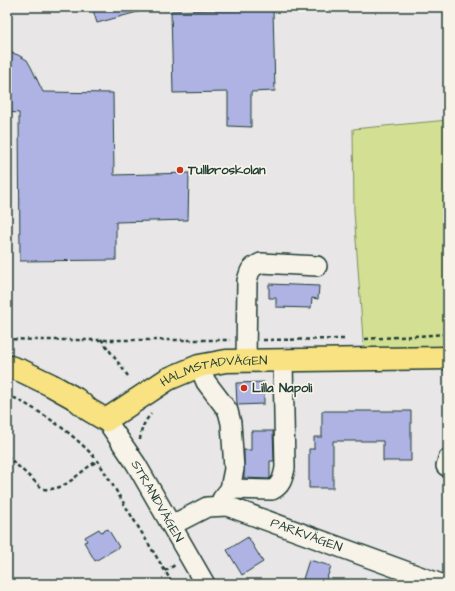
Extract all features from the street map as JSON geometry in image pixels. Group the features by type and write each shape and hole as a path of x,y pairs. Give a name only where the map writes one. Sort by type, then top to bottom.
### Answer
{"main road":[{"name":"HALMSTADVÄGEN","path":"106,420 168,379 199,366 226,361 246,350 283,360 448,358"},
{"path":"7,366 22,371 51,385 106,420"}],"street":[{"path":"246,350 247,281 250,270 261,263 317,266"},
{"path":"230,489 272,490 282,481 285,468 283,360"},
{"path":"199,366 206,382 228,411 231,423 234,469 230,489 217,507"},
{"name":"STRANDVÄGEN","path":"106,420 136,464 205,584"},
{"name":"PARKVÄGEN","path":"172,525 207,507 227,506 441,584"}],"path":[{"path":"357,339 448,334"},
{"path":"7,337 8,339 41,340 100,339 246,350 349,339"},
{"path":"100,339 128,376"},
{"path":"7,394 25,403 67,431 82,443 98,460 173,584"},
{"path":"7,456 43,489 51,490 64,486 98,460"},
{"path":"7,575 14,584"}],"green space":[{"path":"448,120 448,368 365,368 354,211 353,129"}],"building":[{"path":"92,7 140,7 141,11 97,23"},
{"path":"273,9 275,91 251,92 251,127 228,126 228,92 173,93 171,11"},
{"path":"7,51 27,60 43,92 113,93 114,175 189,173 188,220 116,222 116,260 20,261 19,113 7,112"},
{"path":"269,284 319,286 318,299 312,298 311,308 276,307 276,298 269,298"},
{"path":"264,382 264,404 237,405 236,383"},
{"path":"322,411 411,411 411,461 383,461 383,441 333,441 333,488 309,488 309,449 314,449 314,437 322,437"},
{"path":"251,431 273,431 274,461 270,461 269,479 244,478 244,450 251,450"},
{"path":"99,529 101,532 108,529 119,547 95,561 84,542 87,541 85,537"},
{"path":"248,537 263,562 242,575 227,550"},
{"path":"309,560 331,566 325,584 318,584 303,579"}],"place":[{"name":"Tullbroskolan","path":"180,170"},
{"name":"Lilla Napoli","path":"244,388"}]}
